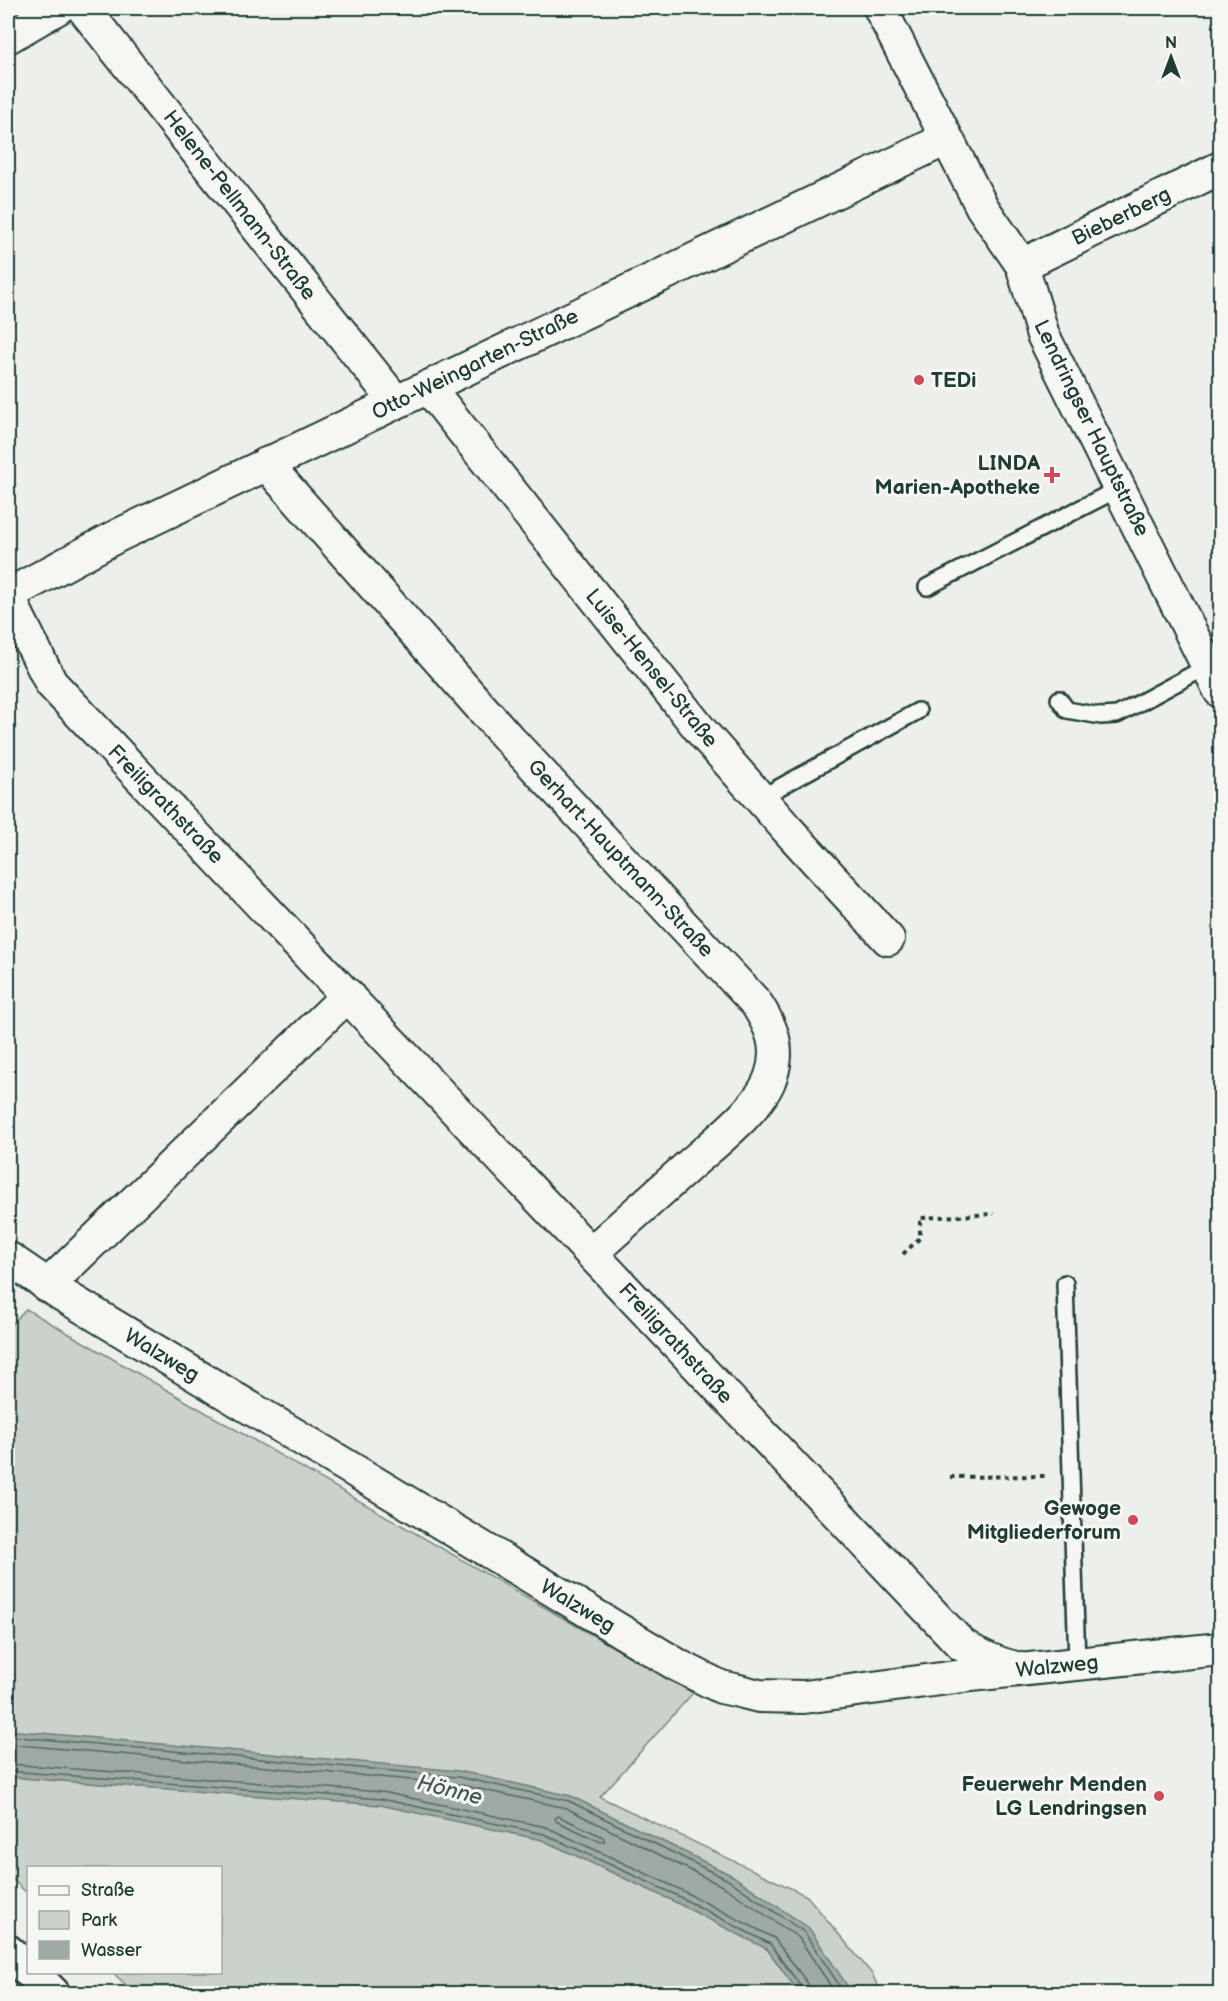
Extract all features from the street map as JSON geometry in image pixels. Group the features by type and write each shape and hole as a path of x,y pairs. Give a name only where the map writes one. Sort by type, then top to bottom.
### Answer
{"main road":[{"path":"32,1974 53,1994"}],"street":[{"path":"8,37 58,8"},
{"name":"Helene-Pellmann-Straße","path":"83,8 396,402"},
{"name":"Lendringser Hauptstraße","path":"880,8 982,207 1022,265 1043,334 1214,678"},
{"name":"Otto-Weingarten-Straße","path":"8,596 119,535 946,139"},
{"name":"Bieberberg","path":"1022,265 1221,168"},
{"name":"Luise-Hensel-Straße","path":"428,387 694,723 888,939"},
{"name":"Gerhart-Hauptmann-Straße","path":"266,464 509,739 756,1003 770,1025 775,1047 771,1075 763,1093 733,1126 591,1253"},
{"name":"Freiligrathstraße","path":"8,596 51,683 961,1644 980,1657 1020,1669"},
{"path":"47,1286 348,995"},
{"name":"Walzweg","path":"8,1258 47,1286 679,1666 721,1687 759,1696 804,1697 1020,1669 1221,1649"}],"lane":[{"path":"927,587 1120,488"},
{"path":"1059,699 1067,710 1101,716 1117,715 1214,678"},
{"path":"760,798 918,711"},
{"path":"1065,1282 1077,1663"}],"path":[{"path":"903,1254 920,1238 920,1218 994,1214"},
{"path":"950,1477 1071,1475"}],"green space":[{"path":"26,1309 693,1693 600,1797 807,1896 872,1974 881,1993 135,1993 114,1974 222,1974 222,1866 27,1866 27,1893 8,1875 8,1328"}],"water":[{"name":"Hönne","path":"8,1730 459,1771 571,1796 733,1876 809,1928 852,1993 799,1993 767,1949 673,1901 542,1840 380,1805 8,1777"}],"place":[{"name":"TEDi","path":"919,380"},
{"name":"LINDA Marien-Apotheke","path":"1052,475"},
{"name":"Gewoge Mitgliederforum","path":"1133,1520"},
{"name":"Feuerwehr Menden LG Lendringsen","path":"1159,1796"}]}
